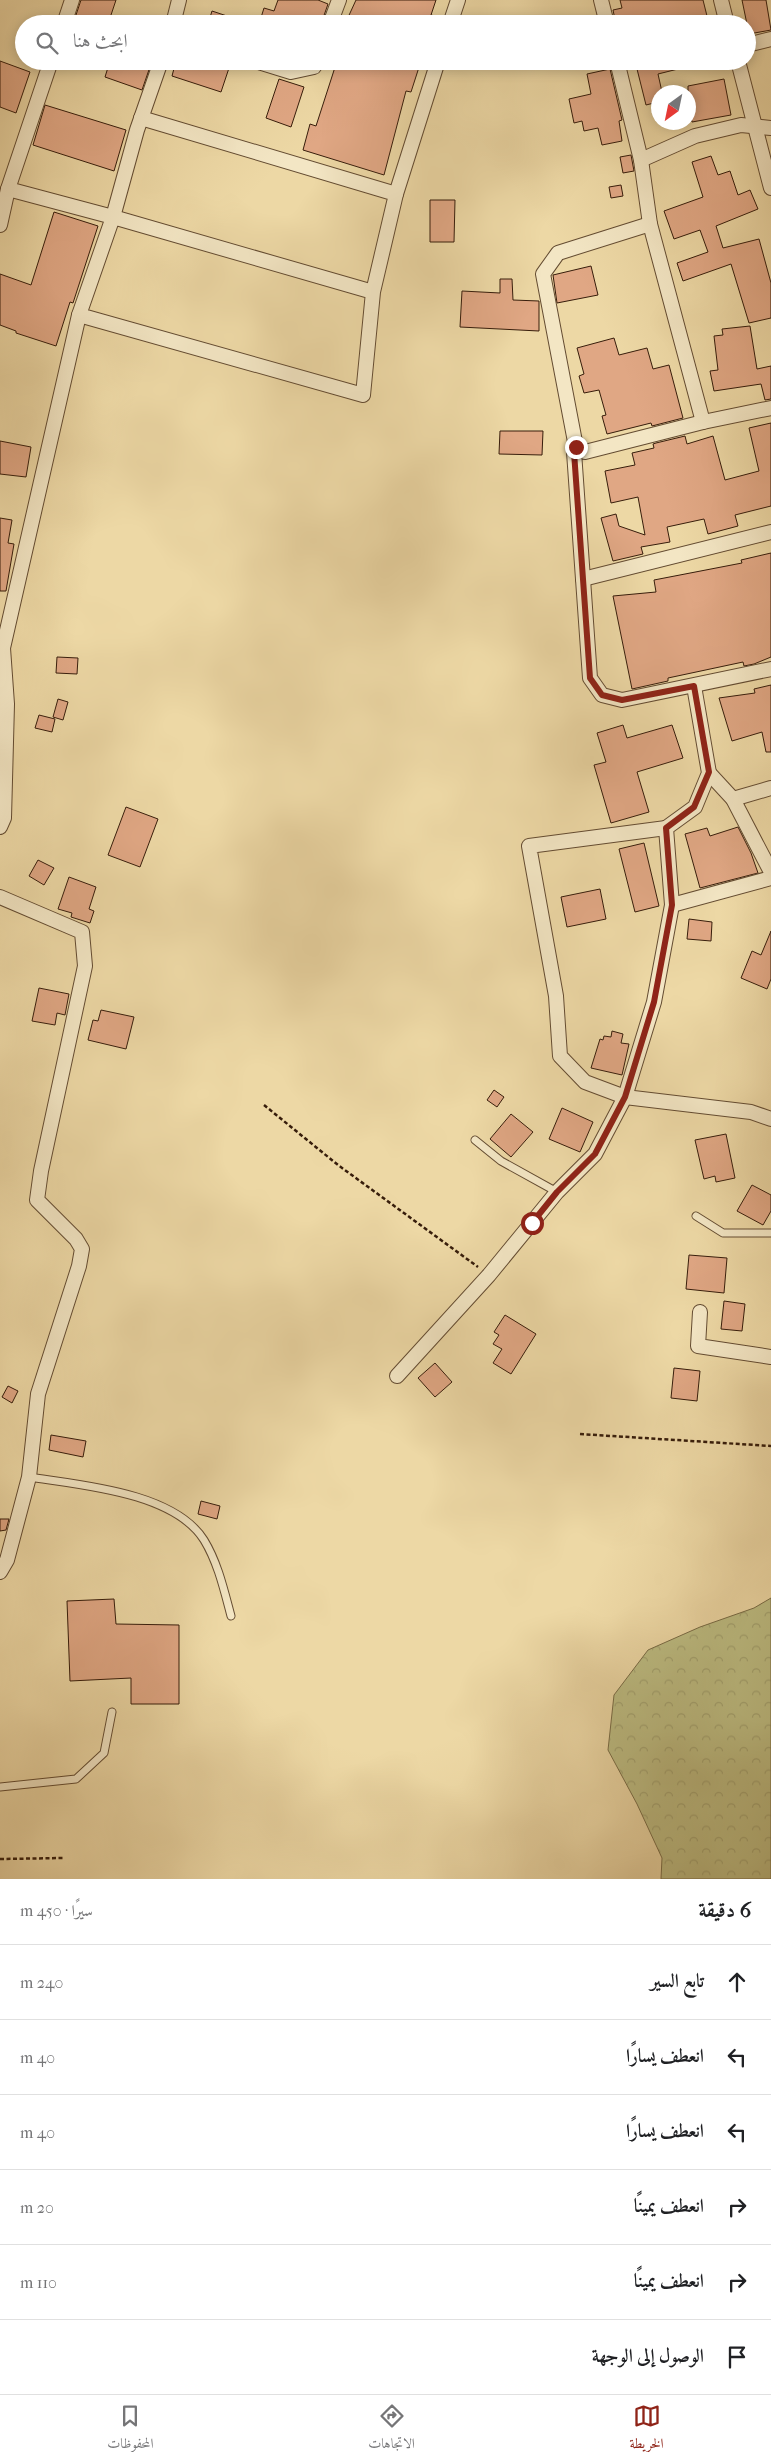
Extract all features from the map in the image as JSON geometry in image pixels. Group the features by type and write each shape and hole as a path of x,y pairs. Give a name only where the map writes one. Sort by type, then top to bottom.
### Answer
{"street":[{"path":"67,15 72,0"},
{"path":"175,15 179,0"},
{"path":"333,15 339,0"},
{"path":"453,15 458,0"},
{"path":"601,0 605,15"},
{"path":"721,0 725,15"},
{"path":"756,43 771,39"},
{"path":"0,225 8,189 48,70"},
{"path":"0,827 4,818 7,704 2,648 79,315 113,217 158,70"},
{"path":"284,70 291,72 300,70"},
{"path":"79,315 363,395 374,292 396,194 435,70"},
{"path":"619,70 641,160 650,224 703,422"},
{"path":"741,70 764,128 771,188"},
{"path":"142,118 396,194"},
{"path":"641,160 695,136 741,125 764,128"},
{"path":"8,189 374,292"},
{"path":"650,224 558,253 543,274 576,447 574,452 590,678 602,695 622,700 771,669"},
{"path":"576,447 585,452 703,422 771,408"},
{"path":"583,579 771,532"},
{"path":"694,686 709,772 733,799 771,872"},
{"path":"709,772 694,807 666,828 529,846 556,996 560,1056 585,1082 625,1097 751,1112 771,1119"},
{"path":"733,799 771,788"},
{"path":"397,1376 489,1275 557,1192 595,1154 625,1097 654,1002 672,905 666,828"},
{"path":"672,905 771,878"},
{"path":"0,896 82,932 85,966 41,1171 37,1200 76,1239 82,1249 79,1266 38,1394 29,1477 7,1560 0,1572"},
{"path":"700,1312 698,1346 771,1357"}],"lane":[{"path":"475,1140 501,1161 557,1192"},
{"path":"696,1216 723,1233 771,1233"},
{"path":"29,1477 93,1487 157,1503 185,1519 203,1538 215,1560 231,1616"},
{"path":"0,1787 76,1779 104,1753 112,1712"}],"path":[{"path":"264,1105 338,1165 489,1275"},
{"path":"580,1434 771,1446"},
{"path":"0,1859 63,1858"}],"green space":[{"path":"771,1598 771,1879 661,1879 662,1858 637,1804 608,1750 614,1695 648,1650 700,1627 754,1608"}],"building":[{"path":"81,0 116,0 111,15 76,15"},
{"path":"278,0 318,0 328,4 324,15 262,15 264,8 274,11"},
{"path":"356,0 436,0 431,15 349,15"},
{"path":"620,0 703,0 707,15 614,15 613,10 622,8"},
{"path":"742,0 766,0 771,30 756,33 756,15 745,15"},
{"path":"212,11 224,15 211,15"},
{"path":"0,61 15,66 15,70 30,72 16,113 0,107"},
{"path":"107,70 149,70 142,90 105,77"},
{"path":"174,70 228,70 221,92 172,76"},
{"path":"334,70 418,70 411,92 406,91 384,175 303,150 310,124 316,126"},
{"path":"610,70 622,120 619,121 622,141 602,145 598,128 584,131 582,121 574,123 569,99 591,94 587,74"},
{"path":"637,70 674,70 658,74 660,85 651,85 651,104 646,105"},
{"path":"279,79 304,87 291,127 266,118"},
{"path":"724,79 731,115 696,121 696,85 693,85"},
{"path":"45,105 126,130 114,171 33,145"},
{"path":"631,155 634,171 623,173 620,157"},
{"path":"711,156 718,175 730,171 738,195 750,190 758,209 716,226 723,248 759,239 771,283 771,318 749,323 731,264 683,281 677,263 708,252 700,230 674,239 664,211 703,197 692,162"},
{"path":"621,185 623,196 611,198 609,187"},
{"path":"430,200 455,200 454,242 430,242"},
{"path":"54,212 98,226 73,303 70,302 56,346 16,333 16,331 0,325 0,274 31,285"},
{"path":"591,266 598,295 557,303 553,275"},
{"path":"500,279 512,279 513,300 539,301 539,331 460,327 462,291 500,293"},
{"path":"750,326 757,369 771,366 771,399 765,400 761,384 714,391 710,371 718,370 714,336 723,335 722,329"},
{"path":"614,338 619,355 647,348 653,369 669,365 683,418 652,426 651,423 607,434 602,416 606,415 599,390 584,393 579,376 584,374 577,348"},
{"path":"771,423 771,506 735,515 738,526 708,534 704,519 667,527 670,542 641,547 643,554 613,561 601,518 616,514 619,526 645,535 638,497 611,503 605,471 635,465 632,453 654,448 653,444 656,443 685,436 687,444 713,436 725,480 759,471 749,428"},
{"path":"500,431 543,431 542,455 499,454"},
{"path":"0,441 31,447 26,477 0,474"},
{"path":"0,518 12,520 8,543 14,544 6,591 0,591"},
{"path":"771,553 771,657 754,664 744,666 743,662 668,678 668,681 632,689 613,596 656,592 654,580 742,563 741,560"},
{"path":"57,657 78,658 77,674 56,673"},
{"path":"771,685 771,752 766,752 762,732 732,741 719,698 755,693 754,689"},
{"path":"58,699 68,702 63,720 53,717"},
{"path":"39,715 55,719 52,732 35,728"},
{"path":"623,725 627,738 672,725 683,758 637,772 649,812 611,823 594,765 606,762 597,733"},
{"path":"126,807 158,819 140,867 108,855"},
{"path":"738,827 751,853 758,873 700,888 685,834 707,828 710,836"},
{"path":"644,843 659,906 635,912 619,849"},
{"path":"38,860 54,868 44,885 29,876"},
{"path":"69,877 96,887 89,909 94,911 90,923 71,917 72,913 58,909"},
{"path":"600,889 606,919 567,927 561,897"},
{"path":"689,919 712,922 711,941 687,939"},
{"path":"771,931 771,979 767,989 741,978 752,951 761,955"},
{"path":"39,988 69,994 65,1015 57,1013 55,1025 32,1021"},
{"path":"101,1010 134,1017 126,1049 88,1040 93,1020 98,1021"},
{"path":"612,1031 623,1034 621,1043 629,1044 622,1075 591,1068 600,1039 603,1040 604,1036 611,1037"},
{"path":"494,1090 504,1097 497,1107 487,1100"},
{"path":"562,1108 593,1122 580,1152 549,1139"},
{"path":"511,1114 533,1132 511,1157 490,1139"},
{"path":"726,1134 735,1178 716,1182 715,1176 704,1179 695,1140"},
{"path":"752,1185 771,1195 771,1211 763,1225 737,1211"},
{"path":"689,1255 727,1258 724,1293 686,1289"},
{"path":"724,1301 745,1304 742,1331 721,1329"},
{"path":"505,1315 536,1334 511,1374 493,1363 502,1349 493,1344 499,1335 494,1332"},
{"path":"435,1363 452,1382 435,1397 418,1378"},
{"path":"674,1368 700,1371 697,1401 671,1398"},
{"path":"8,1386 18,1391 12,1403 2,1397"},
{"path":"51,1435 86,1441 83,1457 49,1450"},
{"path":"201,1501 220,1506 217,1519 198,1514"},
{"path":"0,1519 9,1519 6,1530 0,1531"},
{"path":"114,1599 116,1624 179,1625 179,1704 131,1704 131,1678 70,1681 67,1601"}],"route":[{"path":"532,1223 557,1192 595,1154 625,1097 654,1002 672,905 666,828 694,807 709,772 694,686 622,700 602,695 590,678 574,452 576,447"}]}
